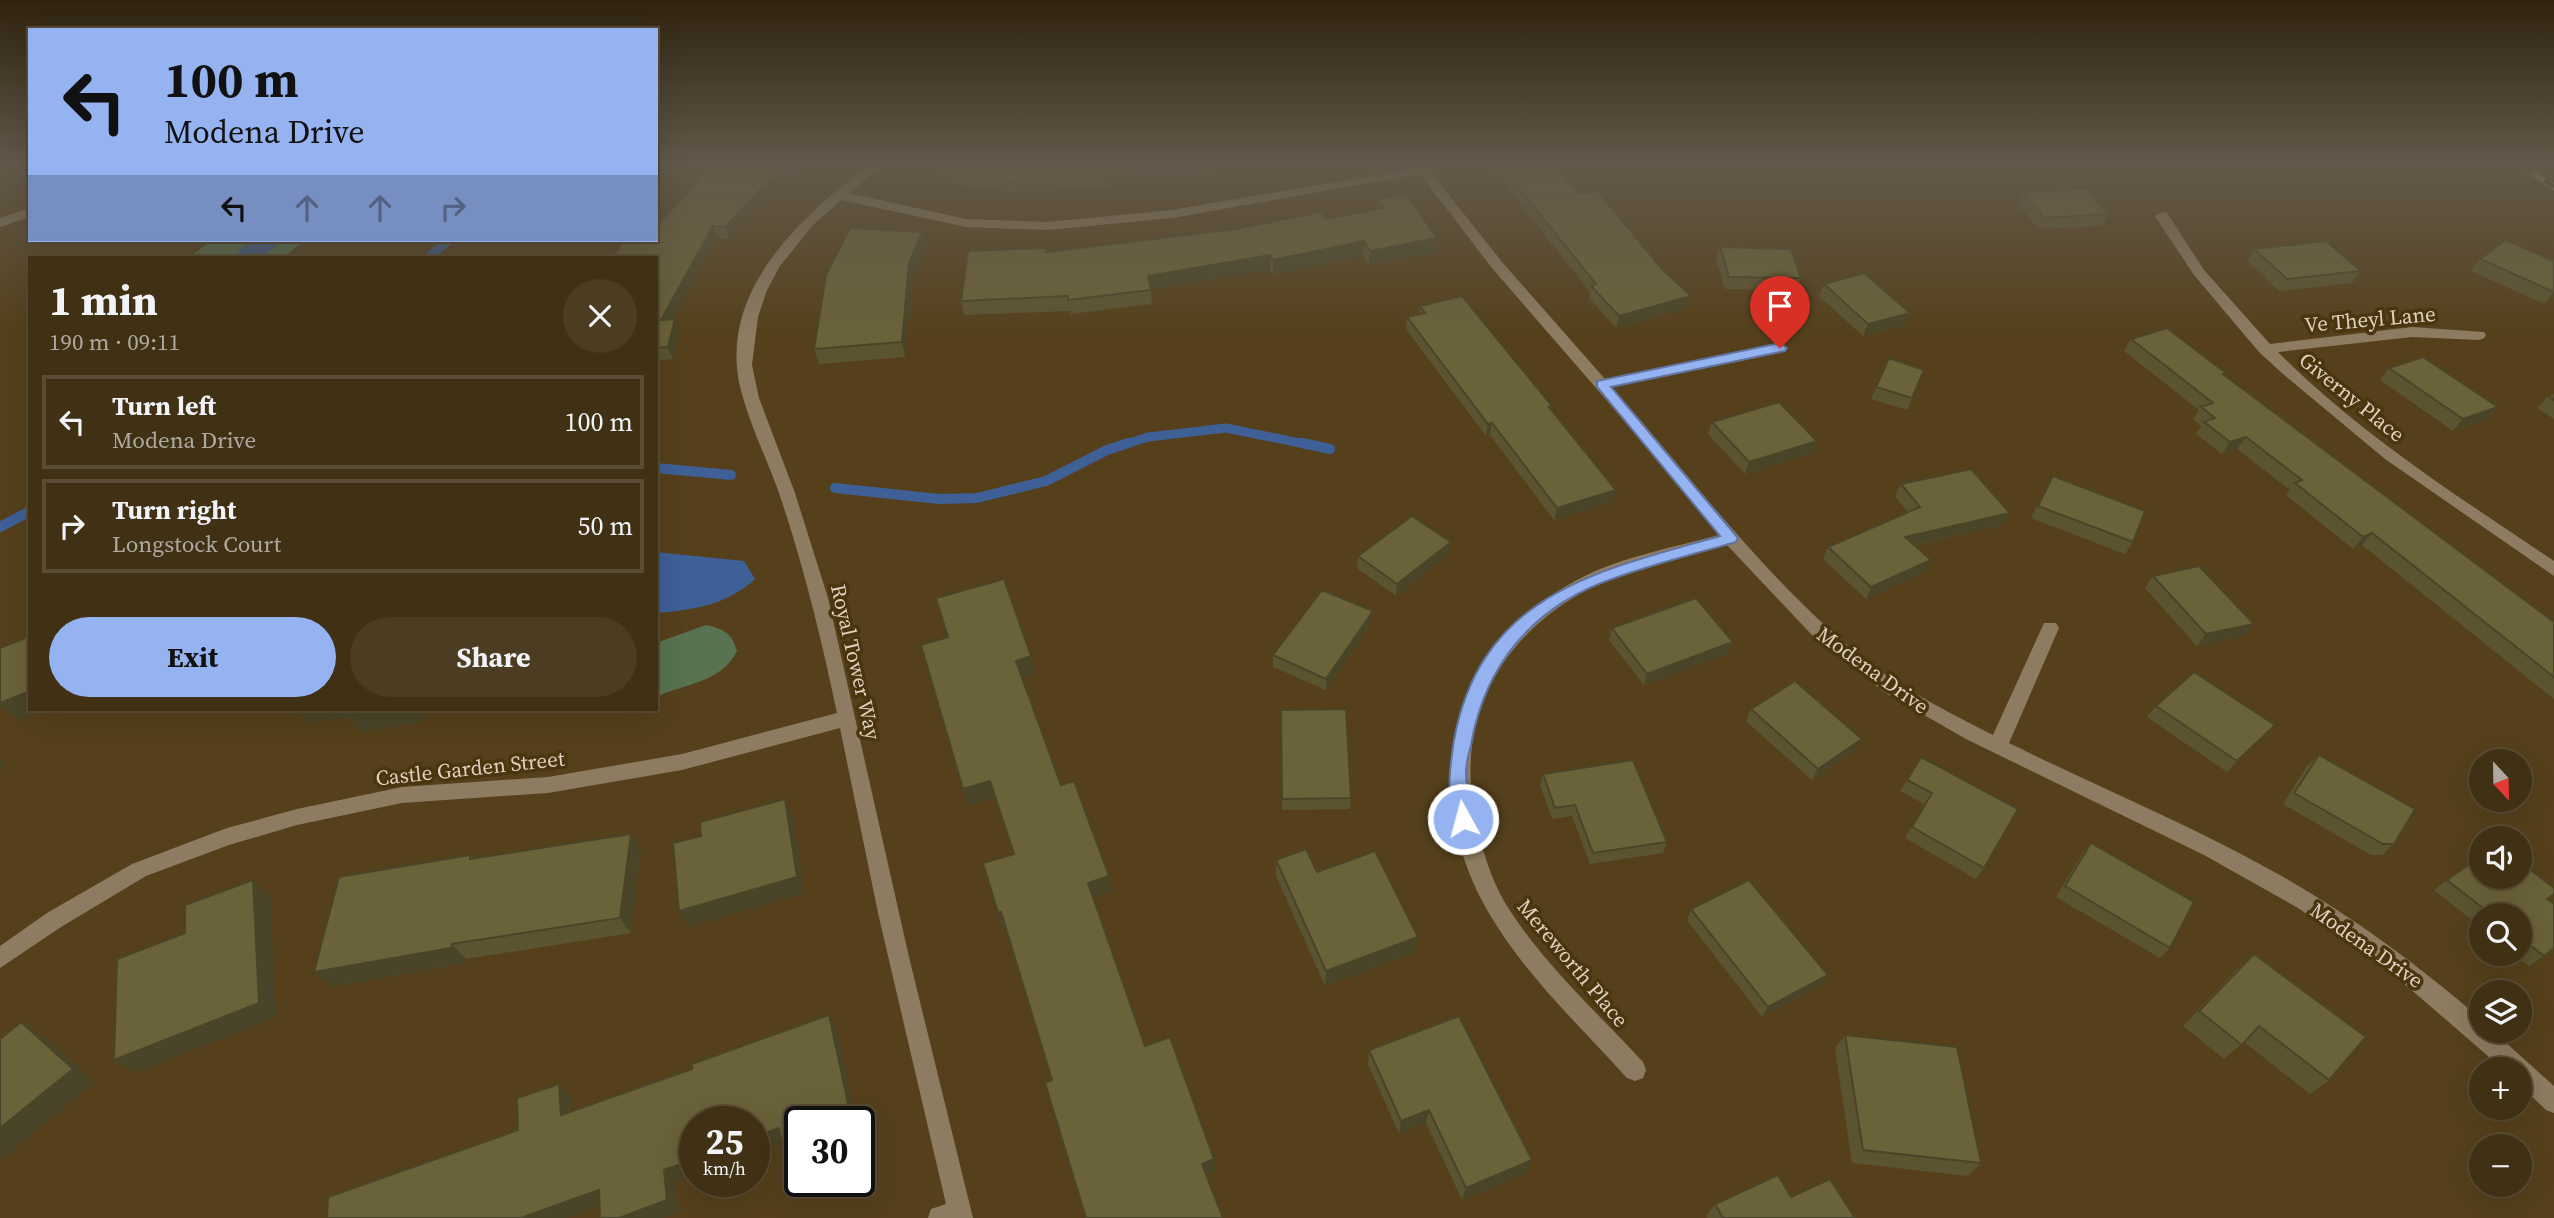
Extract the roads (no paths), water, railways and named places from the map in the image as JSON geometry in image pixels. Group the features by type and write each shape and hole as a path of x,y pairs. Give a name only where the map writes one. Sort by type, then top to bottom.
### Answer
{"street":[{"name":"Royal Tower Way","path":"808,223 788,241 760,288 749,320 744,351 748,385 782,477 812,574 848,718 953,1215"},
{"path":"965,223 1052,227 1108,223"},
{"name":"Modena Drive","path":"1466,223 1518,289 1785,600 1856,663 1929,712 2269,880 2341,922 2437,994 2506,1057"},
{"name":"Giverny Place","path":"2166,223 2212,292 2264,349 2318,399 2374,444 2554,570"},
{"name":"Ve Theyl Lane","path":"2264,349 2412,332 2479,335"},
{"path":"1602,384 1780,348"},
{"name":"Mereworth Place","path":"1635,1070 1555,982 1502,916 1478,865 1463,819 1457,771 1468,711 1488,667 1513,634 1542,610 1576,589 1606,575 1730,538"},
{"path":"1998,746 2050,628"},
{"name":"Castle Garden Street","path":"0,958 54,920 139,870 227,837 402,794 548,785 682,762 848,718"},
{"name":"Modena Drive","path":"2532,1081 2554,1102"}],"water":[{"path":"251,242 281,242 263,256 233,256"},
{"path":"658,552 744,561 755,579 733,595 709,605 658,613"}],"waterway":[{"path":"430,256 447,242"},
{"path":"1123,445 1148,437 1226,428 1310,445"},
{"path":"835,488 939,499 977,498 1046,481 1107,450 1128,443"},
{"path":"1302,443 1330,449"},
{"path":"658,468 731,475"},
{"path":"0,527 28,512"}]}
